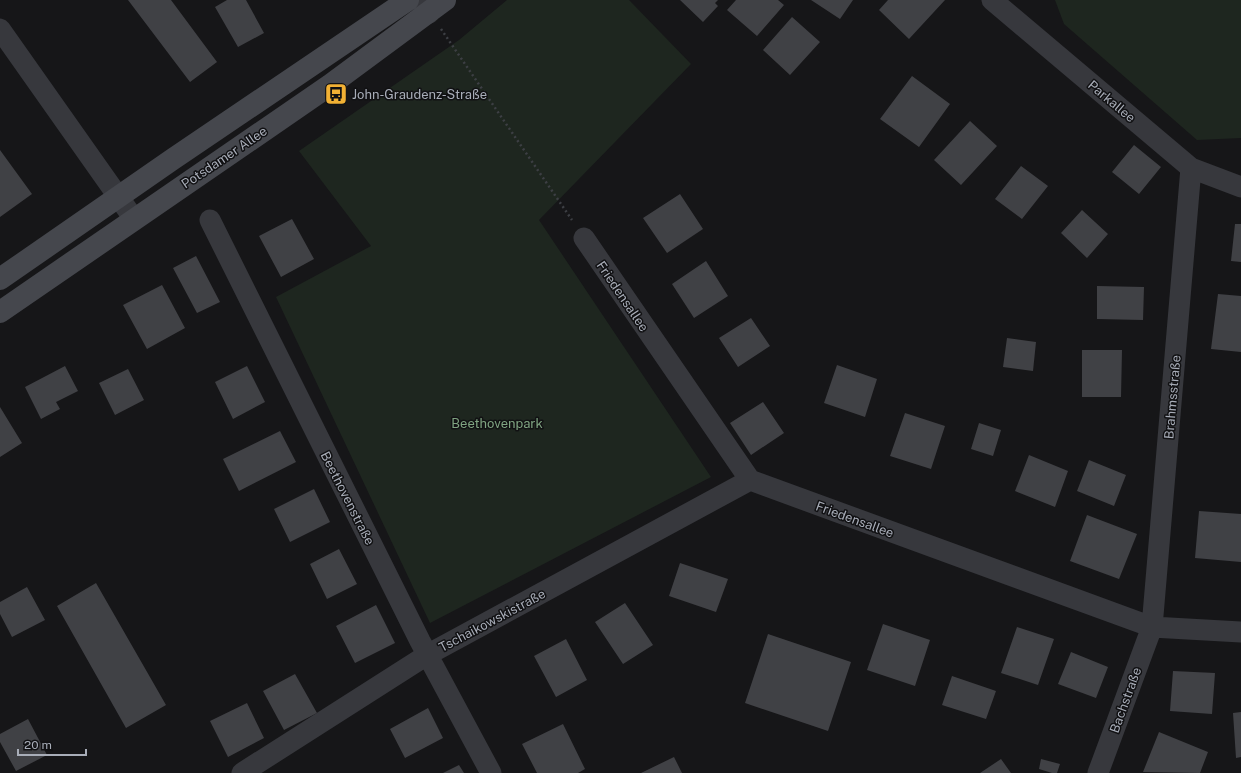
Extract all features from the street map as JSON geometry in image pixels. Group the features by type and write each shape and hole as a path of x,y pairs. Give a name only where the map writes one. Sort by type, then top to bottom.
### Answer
{"street":[{"name":"Potsdamer Allee","path":"0,279 408,0"},
{"name":"Parkallee","path":"992,0 1191,168 1241,187"},
{"name":"Potsdamer Allee","path":"0,312 330,85 431,4"},
{"path":"0,30 134,219"},
{"name":"Brahmsstraße","path":"1152,627 1191,168"},
{"name":"Beethovenstraße","path":"210,220 427,655 491,773"},
{"name":"Friedensallee","path":"584,238 750,480 1152,627 1241,632"},
{"name":"Tschaikowskistraße","path":"242,773 427,655 750,480"},
{"name":"Bachstraße","path":"1098,773 1152,627"}],"path":[{"path":"431,4 584,238"}],"green space":[{"name":"Beethovenpark","path":"507,0 629,0 691,64 539,220 711,477 430,623 276,297 371,246 299,151 459,40"},
{"path":"1055,0 1241,0 1241,138 1197,140 1064,24"}],"building":[{"path":"128,0 171,0 217,62 190,82"},
{"path":"227,0 246,0 264,33 238,47 215,7"},
{"path":"680,0 718,0 715,3 718,6 703,22"},
{"path":"736,0 778,0 784,5 757,36 727,10"},
{"path":"811,0 853,0 840,19"},
{"path":"888,0 945,0 909,39 879,10"},
{"path":"792,17 820,42 790,75 763,50"},
{"path":"912,76 950,104 919,147 880,119"},
{"path":"970,121 997,146 961,185 934,160"},
{"path":"1134,145 1161,167 1139,194 1112,172"},
{"path":"0,150 32,194 0,217"},
{"path":"1021,166 1048,186 1022,219 995,199"},
{"path":"680,194 703,229 667,253 643,218"},
{"path":"1082,210 1108,234 1087,258 1061,233"},
{"path":"292,219 314,259 281,277 259,236"},
{"path":"1235,224 1241,224 1241,262 1231,261"},
{"path":"196,256 220,302 197,313 173,268"},
{"path":"706,261 728,296 694,318 672,284"},
{"path":"162,285 185,328 147,349 123,305"},
{"path":"1097,286 1144,287 1143,320 1097,319"},
{"path":"1218,294 1241,296 1241,352 1211,349"},
{"path":"751,318 770,346 738,367 719,338"},
{"path":"1007,338 1036,342 1033,371 1003,367"},
{"path":"1082,350 1122,350 1121,397 1082,397"},
{"path":"837,365 877,379 865,417 824,403"},
{"path":"65,366 78,391 56,402 60,409 41,419 25,387"},
{"path":"247,366 265,402 233,419 215,382"},
{"path":"128,369 144,400 115,415 99,383"},
{"path":"763,402 784,433 751,455 730,423"},
{"path":"0,407 22,443 0,457"},
{"path":"905,413 945,426 931,469 890,456"},
{"path":"979,423 1001,430 993,456 971,449"},
{"path":"280,431 296,462 239,491 223,459"},
{"path":"1029,455 1068,471 1055,507 1015,491"},
{"path":"1089,460 1126,475 1114,506 1077,491"},
{"path":"314,489 330,522 290,542 274,509"},
{"path":"1199,511 1241,514 1241,562 1195,558"},
{"path":"1087,515 1137,534 1119,579 1070,561"},
{"path":"339,549 357,584 327,599 310,564"},
{"path":"680,563 728,579 716,612 669,596"},
{"path":"96,583 166,705 126,728 57,606"},
{"path":"27,587 45,620 12,637 0,614 0,602"},
{"path":"625,603 653,645 623,664 595,622"},
{"path":"376,605 395,643 355,663 336,626"},
{"path":"883,624 930,640 915,686 867,670"},
{"path":"1017,627 1054,639 1038,685 1001,673"},
{"path":"768,634 851,662 828,731 745,703"},
{"path":"566,639 587,680 556,697 534,656"},
{"path":"1071,652 1108,667 1096,698 1058,684"},
{"path":"1173,671 1215,673 1212,714 1170,711"},
{"path":"295,674 317,713 284,730 263,691"},
{"path":"952,676 996,691 986,719 942,705"},
{"path":"247,703 264,738 228,757 210,721"},
{"path":"428,708 443,738 405,758 390,729"},
{"path":"1241,712 1241,757 1236,758 1233,713"},
{"path":"28,719 47,755 16,771 0,742 0,734"},
{"path":"563,724 585,769 578,773 537,773 522,744"},
{"path":"1159,732 1208,752 1200,773 1143,772"},
{"path":"674,757 682,773 641,773"},
{"path":"1001,759 1011,773 980,773"},
{"path":"1041,759 1060,764 1057,773 1039,769"},
{"path":"459,765 464,773 443,773"}],"place":[{"name":"John-Graudenz-Straße","path":"336,94"}]}
